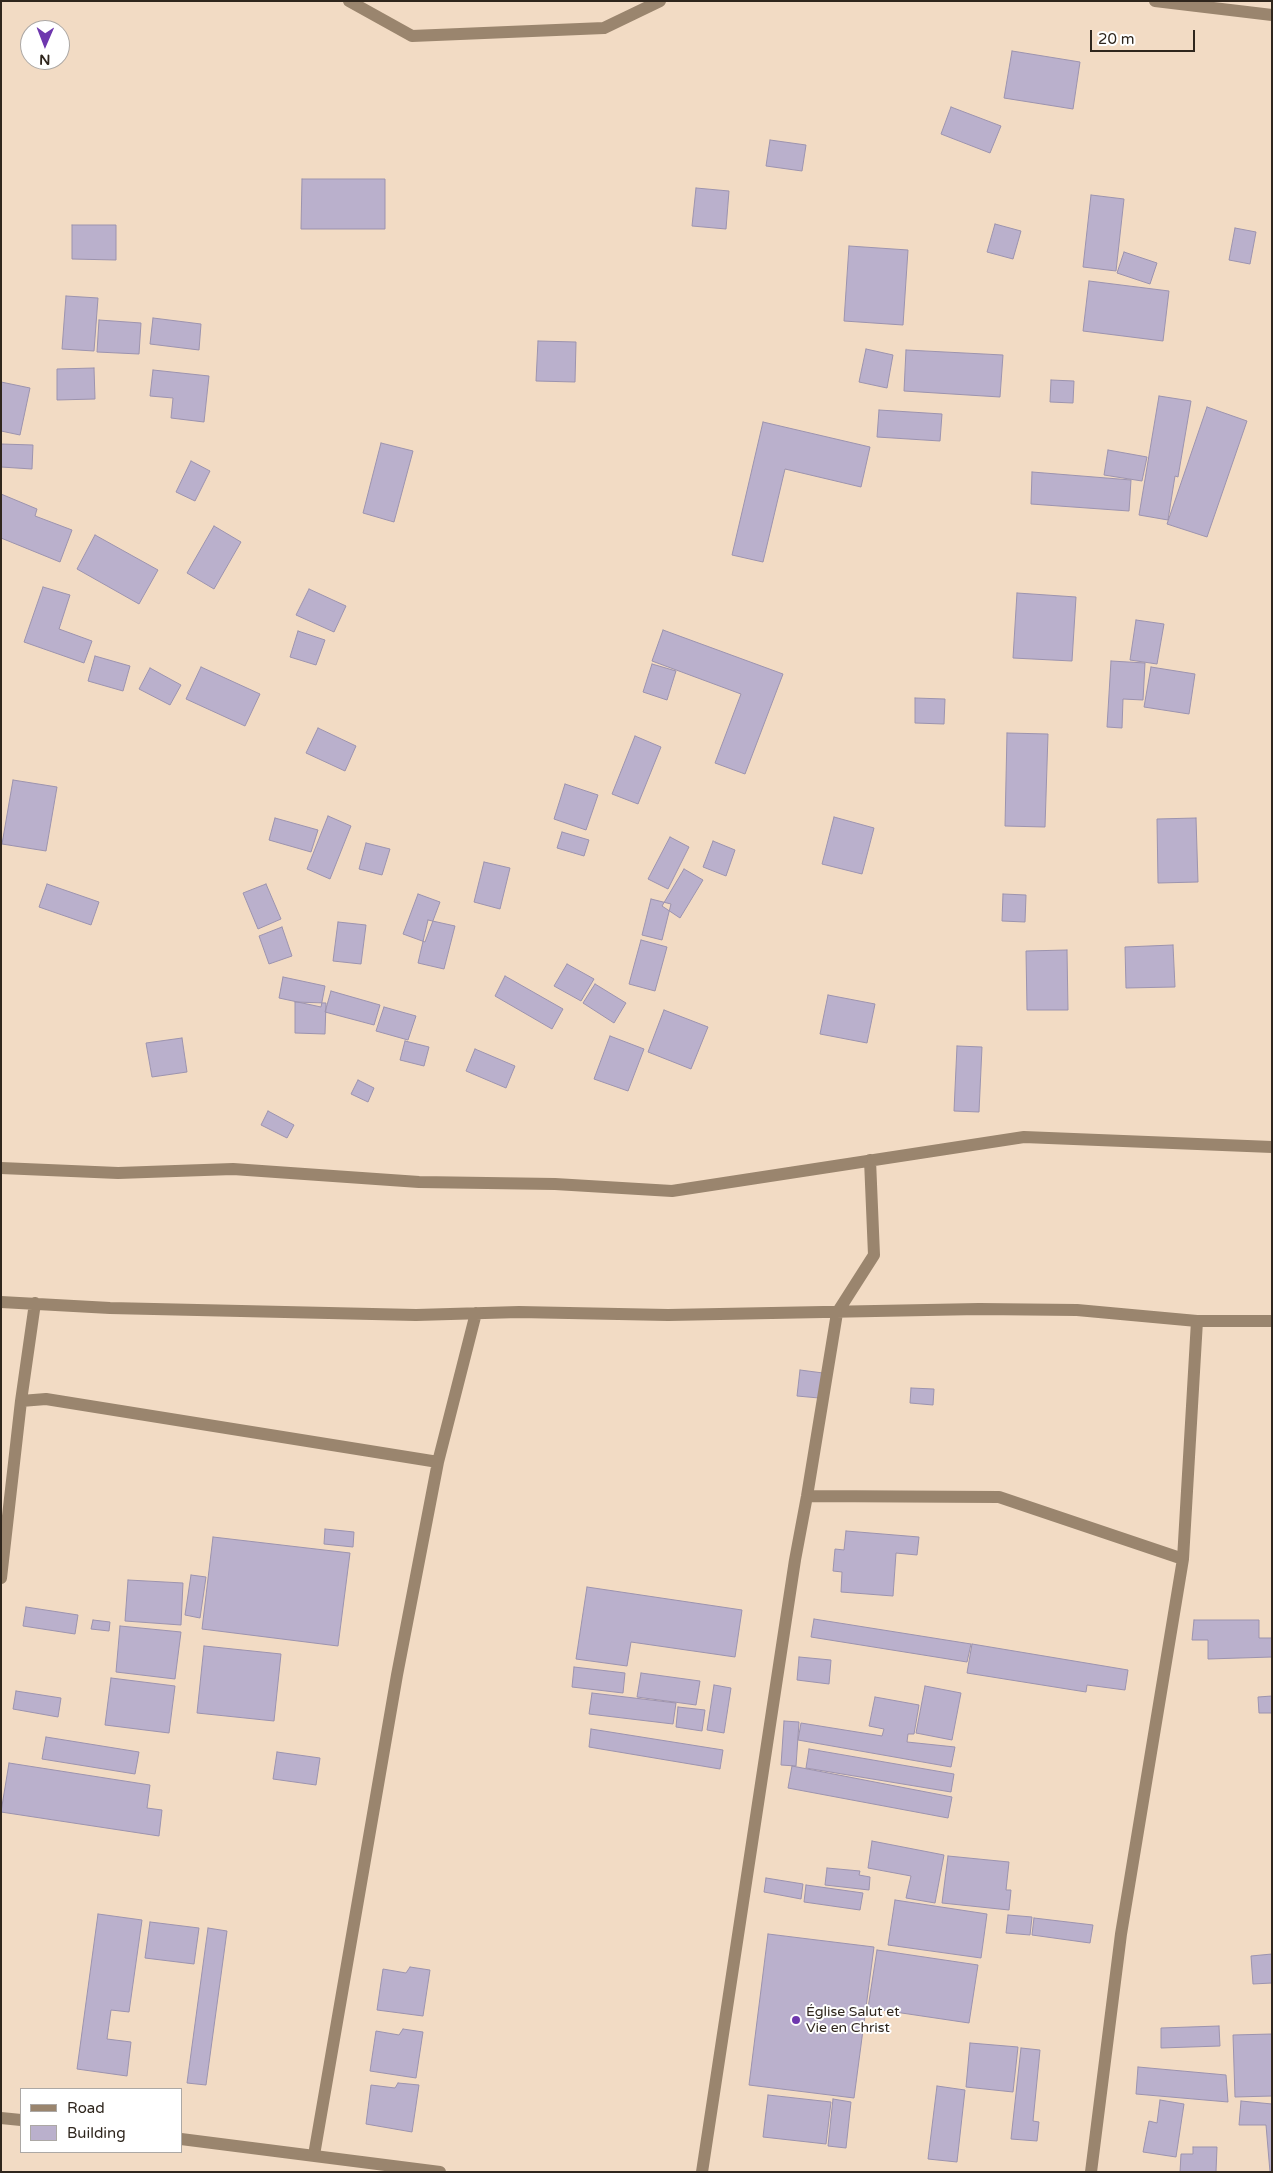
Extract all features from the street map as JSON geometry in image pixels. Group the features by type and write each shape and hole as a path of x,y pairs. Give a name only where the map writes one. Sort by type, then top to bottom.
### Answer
{"street":[{"path":"349,1 412,36 604,28 660,1"},
{"path":"1155,1 1219,5 1272,15"},
{"path":"1,1168 118,1173 233,1170 419,1182 555,1184 672,1191 1024,1137 1272,1147"},
{"path":"702,2172 794,1560 807,1496 837,1313 874,1255 870,1160"},
{"path":"1,1302 110,1308 416,1315 476,1313 668,1315 979,1309 1076,1310 1197,1321 1272,1322"},
{"path":"1,1578 21,1401 35,1303"},
{"path":"314,2155 397,1675 438,1462 476,1313"},
{"path":"1091,2172 1121,1934 1183,1559 1197,1321"},
{"path":"21,1401 46,1399 438,1462"},
{"path":"807,1496 999,1498 1183,1559"},
{"path":"1,2118 20,2120"},
{"path":"182,2139 440,2172"}],"building":[{"path":"1012,51 1080,62 1073,109 1004,98"},
{"path":"951,107 1001,126 990,153 941,134"},
{"path":"770,140 806,145 802,171 766,166"},
{"path":"302,179 385,179 385,229 301,229"},
{"path":"696,188 729,191 726,229 692,226"},
{"path":"1091,195 1124,199 1116,271 1083,267"},
{"path":"995,224 1021,231 1013,259 987,252"},
{"path":"72,225 116,225 116,260 72,259"},
{"path":"1235,228 1256,232 1250,264 1229,260"},
{"path":"849,246 908,250 903,325 844,321"},
{"path":"1124,252 1157,263 1150,284 1117,273"},
{"path":"1089,281 1169,291 1163,341 1083,331"},
{"path":"66,296 98,298 94,351 62,349"},
{"path":"153,318 201,324 199,350 150,344"},
{"path":"99,320 141,323 139,354 97,352"},
{"path":"538,341 576,342 575,382 536,381"},
{"path":"866,349 893,355 887,388 859,382"},
{"path":"906,350 1003,355 1000,397 904,391"},
{"path":"94,368 95,399 57,400 57,369"},
{"path":"153,370 209,376 204,422 171,418 173,398 150,396"},
{"path":"1051,380 1074,381 1073,403 1050,402"},
{"path":"1,382 30,388 20,435 1,431"},
{"path":"1159,396 1191,401 1178,477 1175,476 1168,520 1139,515"},
{"path":"1207,407 1247,421 1207,537 1167,524"},
{"path":"879,410 942,414 940,441 877,437"},
{"path":"763,422 870,447 861,487 785,469 763,562 732,555"},
{"path":"381,443 413,451 394,522 363,513"},
{"path":"1,444 33,445 32,469 1,467"},
{"path":"1108,450 1147,457 1142,481 1104,475"},
{"path":"191,461 210,471 195,501 176,492"},
{"path":"1032,472 1131,480 1129,511 1031,504"},
{"path":"1,494 37,509 35,516 72,530 60,562 1,538"},
{"path":"214,526 241,542 214,589 187,573"},
{"path":"95,535 158,570 139,604 77,569"},
{"path":"43,587 70,595 59,629 92,641 84,663 24,642"},
{"path":"309,589 346,606 334,632 296,615"},
{"path":"1017,593 1076,597 1072,661 1013,658"},
{"path":"1136,620 1164,624 1157,664 1130,660"},
{"path":"663,630 783,674 745,774 715,763 741,694 652,661"},
{"path":"298,631 325,640 316,665 290,657"},
{"path":"95,656 130,666 123,691 88,681"},
{"path":"1111,661 1145,663 1143,700 1123,699 1122,728 1107,727"},
{"path":"652,664 676,671 667,700 643,692"},
{"path":"201,667 260,694 245,726 186,699"},
{"path":"1151,667 1195,674 1189,714 1144,707"},
{"path":"150,668 181,685 170,705 139,689"},
{"path":"915,698 945,699 944,724 915,723"},
{"path":"318,728 356,746 345,771 306,753"},
{"path":"1007,733 1048,734 1045,827 1005,826"},
{"path":"635,736 661,747 638,804 612,794"},
{"path":"13,780 57,787 46,851 2,844"},
{"path":"565,784 598,795 586,830 554,819"},
{"path":"328,816 351,826 330,879 307,869"},
{"path":"834,817 874,828 862,874 822,864"},
{"path":"275,818 318,830 311,852 269,840"},
{"path":"1196,818 1198,882 1158,883 1157,819"},
{"path":"562,832 589,840 584,856 557,848"},
{"path":"670,837 689,847 668,889 648,879"},
{"path":"713,841 735,850 726,876 703,867"},
{"path":"366,843 390,849 382,875 359,869"},
{"path":"484,862 510,868 500,909 474,902"},
{"path":"684,869 703,880 680,918 662,906"},
{"path":"47,884 99,902 91,925 39,907"},
{"path":"266,884 281,919 258,929 243,893"},
{"path":"418,894 440,902 425,942 403,934"},
{"path":"1003,894 1026,895 1025,922 1002,921"},
{"path":"651,899 671,904 662,940 642,935"},
{"path":"428,920 455,926 444,969 418,963"},
{"path":"338,922 366,925 361,964 333,961"},
{"path":"282,927 292,956 269,964 259,936"},
{"path":"641,940 667,947 655,991 629,984"},
{"path":"1173,945 1175,987 1126,988 1125,947"},
{"path":"1067,950 1068,1010 1027,1010 1026,951"},
{"path":"567,964 594,979 581,1001 554,986"},
{"path":"505,976 563,1009 552,1029 495,996"},
{"path":"283,977 325,986 321,1007 279,998"},
{"path":"595,984 626,1003 614,1023 583,1003"},
{"path":"331,991 380,1005 374,1025 325,1012"},
{"path":"828,995 875,1004 867,1043 820,1034"},
{"path":"295,1002 326,1003 325,1034 295,1033"},
{"path":"384,1007 416,1016 408,1040 376,1031"},
{"path":"664,1010 708,1027 691,1069 648,1052"},
{"path":"610,1036 644,1049 628,1091 594,1079"},
{"path":"182,1038 187,1072 152,1077 146,1043"},
{"path":"405,1041 429,1047 424,1066 400,1060"},
{"path":"957,1046 982,1047 979,1112 954,1111"},
{"path":"475,1049 515,1066 506,1088 466,1071"},
{"path":"358,1080 374,1088 368,1102 351,1094"},
{"path":"268,1111 294,1125 287,1138 261,1125"},
{"path":"800,1370 823,1373 819,1398 797,1396"},
{"path":"911,1388 934,1389 933,1405 910,1403"},
{"path":"325,1529 354,1532 353,1547 324,1544"},
{"path":"846,1531 919,1537 917,1555 896,1553 893,1596 841,1592 842,1572 833,1571 835,1549 844,1550"},
{"path":"213,1537 350,1553 338,1646 202,1629"},
{"path":"191,1575 206,1577 200,1618 185,1615"},
{"path":"128,1580 183,1583 181,1625 125,1621"},
{"path":"587,1587 742,1610 735,1657 631,1642 627,1666 576,1659"},
{"path":"26,1607 78,1615 75,1634 23,1626"},
{"path":"814,1619 971,1644 967,1662 811,1637"},
{"path":"93,1620 110,1622 109,1631 91,1629"},
{"path":"1194,1620 1259,1620 1259,1638 1272,1638 1272,1657 1208,1659 1208,1640 1192,1640"},
{"path":"120,1626 181,1632 175,1679 116,1672"},
{"path":"972,1644 1128,1670 1125,1690 1087,1685 1086,1692 967,1673"},
{"path":"204,1646 281,1654 274,1721 197,1713"},
{"path":"799,1657 831,1660 829,1684 797,1680"},
{"path":"574,1667 625,1673 623,1693 572,1687"},
{"path":"641,1673 700,1681 696,1705 637,1697"},
{"path":"111,1678 175,1686 169,1733 105,1725"},
{"path":"714,1685 731,1688 724,1733 707,1730"},
{"path":"925,1686 961,1693 952,1740 916,1733"},
{"path":"16,1691 61,1698 58,1717 13,1709"},
{"path":"592,1693 676,1703 673,1724 589,1714"},
{"path":"1272,1696 1272,1713 1259,1713 1258,1697"},
{"path":"875,1697 919,1705 914,1734 908,1734 907,1742 955,1747 951,1767 798,1740 801,1723 882,1736 884,1729 869,1726"},
{"path":"678,1707 705,1710 702,1731 676,1727"},
{"path":"784,1721 799,1722 796,1766 781,1765"},
{"path":"591,1729 723,1750 720,1769 589,1747"},
{"path":"46,1737 139,1752 135,1774 42,1759"},
{"path":"809,1749 954,1774 951,1792 806,1768"},
{"path":"277,1752 320,1758 316,1785 273,1779"},
{"path":"9,1763 150,1785 147,1808 162,1810 159,1836 1,1812"},
{"path":"792,1766 952,1797 948,1818 788,1788"},
{"path":"872,1841 944,1855 935,1903 906,1898 911,1876 868,1868"},
{"path":"948,1856 1009,1862 1006,1890 1011,1890 1009,1910 942,1903"},
{"path":"827,1868 860,1871 859,1875 870,1877 869,1890 825,1885"},
{"path":"766,1878 803,1884 801,1899 764,1892"},
{"path":"806,1885 863,1893 860,1910 804,1902"},
{"path":"895,1900 987,1914 981,1958 888,1945"},
{"path":"98,1914 142,1920 129,2012 111,2010 107,2039 131,2042 127,2076 77,2069"},
{"path":"1008,1915 1032,1917 1030,1935 1006,1933"},
{"path":"1034,1918 1093,1925 1090,1943 1032,1935"},
{"path":"150,1922 199,1928 194,1964 145,1958"},
{"path":"208,1928 227,1931 206,2085 187,2083"},
{"path":"768,1934 874,1947 854,2098 749,2085"},
{"path":"877,1950 978,1965 969,2023 868,2008"},
{"path":"1272,1954 1272,1983 1253,1984 1251,1956"},
{"path":"410,1967 430,1970 423,2016 377,2010 383,1969 406,1973"},
{"path":"1219,2026 1220,2046 1161,2048 1161,2028"},
{"path":"403,2029 423,2032 416,2078 370,2071 376,2031 399,2035"},
{"path":"1272,2034 1272,2096 1235,2097 1233,2035"},
{"path":"970,2043 1018,2047 1013,2092 966,2087"},
{"path":"1021,2048 1040,2050 1033,2121 1039,2122 1037,2141 1011,2139"},
{"path":"1138,2067 1226,2075 1228,2102 1136,2094"},
{"path":"398,2083 419,2085 412,2132 366,2124 371,2085 395,2088"},
{"path":"937,2086 965,2090 957,2162 928,2159"},
{"path":"768,2095 831,2102 826,2144 763,2137"},
{"path":"833,2099 851,2102 846,2148 828,2146"},
{"path":"1160,2100 1184,2104 1176,2157 1143,2152 1149,2121 1157,2123"},
{"path":"1241,2101 1272,2104 1272,2172 1270,2172 1266,2125 1239,2125"},
{"path":"1193,2147 1217,2147 1216,2172 1180,2172 1181,2154 1193,2154"}],"place":[{"name":"Église Salut et Vie en Christ","path":"796,2020"}]}
